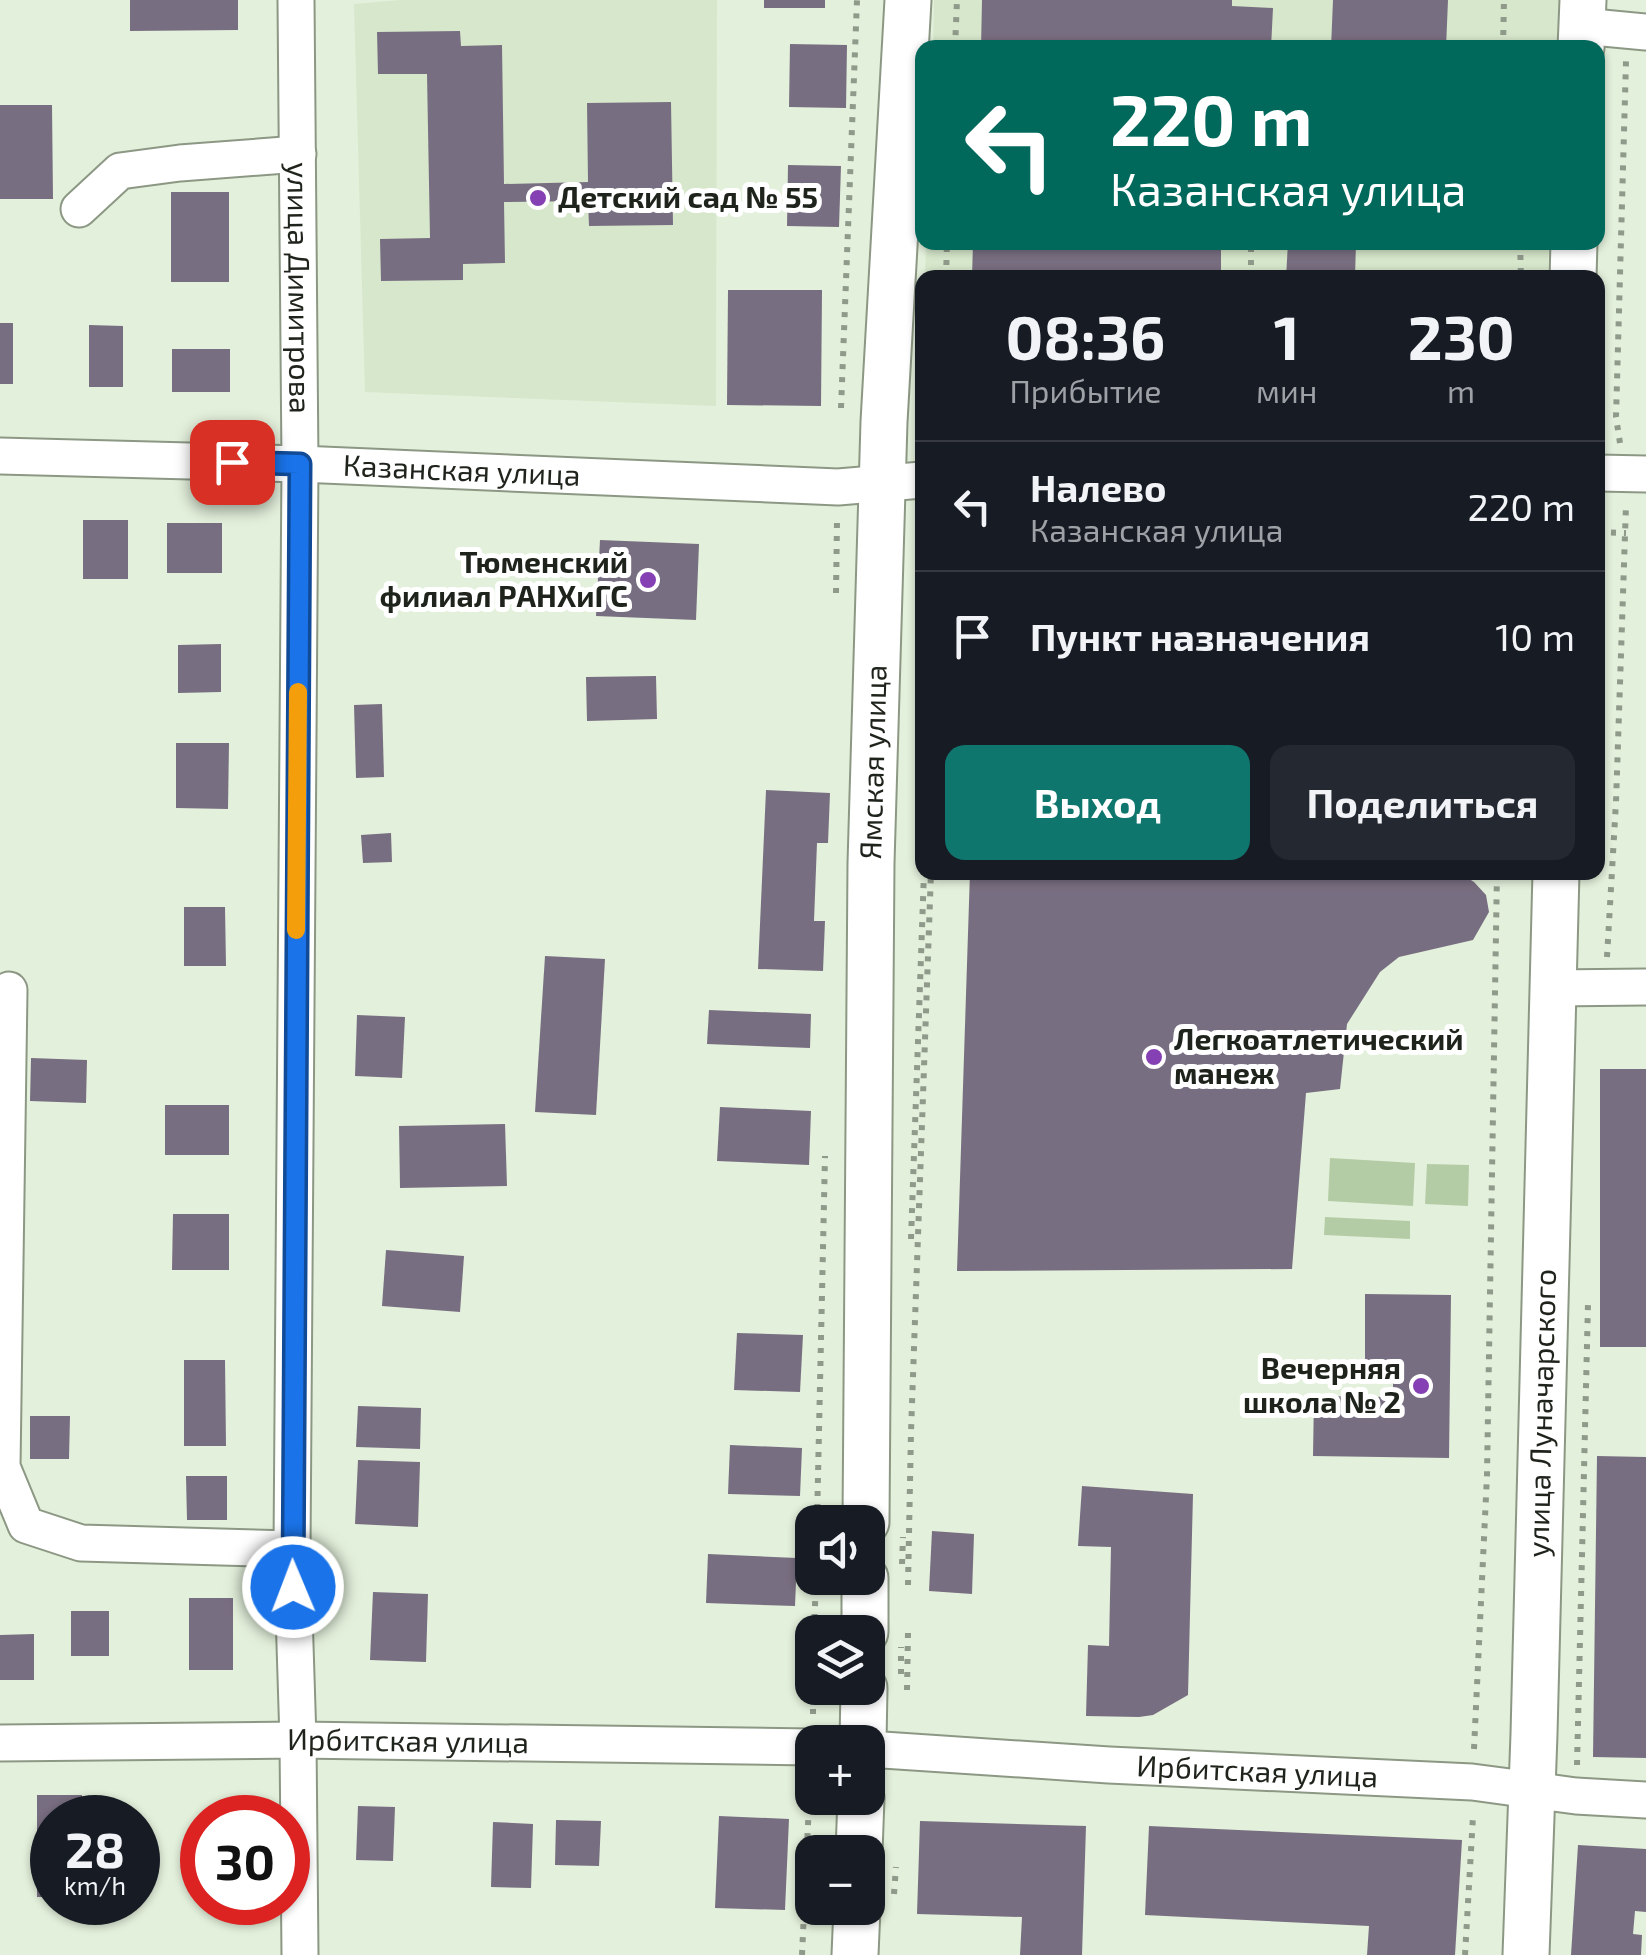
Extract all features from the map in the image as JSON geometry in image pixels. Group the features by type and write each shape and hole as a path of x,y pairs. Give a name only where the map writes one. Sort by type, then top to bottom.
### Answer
{"main road":[{"name":"Ямская улица","path":"866,1505 871,863 903,481 884,422 908,0"},
{"name":"улица Луначарского","path":"1526,1955 1556,880"},
{"path":"872,1595 886,1630"},
{"path":"855,1955 867,1925"}],"street":[{"name":"улица Димитрова","path":"296,0 300,464 292,1548 300,1955"},
{"path":"1582,25 1637,31"},
{"path":"79,209 120,171 298,154"},
{"name":"Казанская улица","path":"0,456 838,486 903,481"},
{"path":"1605,472 1646,474"},
{"path":"1552,988 1646,987"},
{"path":"9,990 2,1468 26,1525 81,1543 292,1548"},
{"name":"Ирбитская улица","path":"0,1743 298,1740 795,1747"},
{"name":"Ирбитская улица","path":"885,1748 1472,1782 1576,1796 1646,1800"}],"path":[{"path":"841,422 857,0"},
{"path":"955,40 956,0"},
{"path":"1503,40 1504,0"},
{"path":"1616,417 1637,31"},
{"path":"1605,532 1626,532 1605,987"},
{"path":"908,1591 910,1432 931,880"},
{"path":"1476,1732 1487,1475 1497,880"},
{"path":"884,1725 886,1630"},
{"path":"802,1955 810,1815"},
{"path":"1465,1955 1473,1817"}],"shaded area":[{"name":"Детский сад № 55","path":"401,0 717,0 716,406 365,392 354,4"},
{"path":"934,0 1559,0 1557,40 933,40"},
{"path":"926,250 1549,250 1548,270 925,270"},
{"path":"1330,1158 1415,1163 1413,1206 1328,1201"},
{"path":"1427,1164 1469,1165 1468,1206 1425,1204"},
{"path":"1325,1217 1410,1221 1410,1239 1324,1235"}],"building":[{"path":"130,0 238,0 238,30 130,31"},
{"path":"764,0 825,0 825,8 764,8"},
{"path":"982,0 1232,0 1232,6 1273,8 1271,40 981,40"},
{"path":"1333,0 1448,0 1446,40 1331,40"},
{"path":"460,31 461,46 502,45 504,184 588,182 587,103 671,102 673,225 589,226 588,201 504,202 505,263 463,264 463,280 381,281 380,239 430,238 427,74 378,74 377,32"},
{"path":"790,44 847,45 846,108 789,107"},
{"path":"0,105 52,105 53,199 0,199"},
{"path":"788,165 841,166 839,227 787,226"},
{"path":"171,192 229,192 229,282 171,282"},
{"path":"973,250 1221,250 1221,270 972,270"},
{"path":"1288,250 1356,250 1355,270 1286,270"},
{"path":"728,290 822,290 821,406 727,405"},
{"path":"0,323 13,323 13,384 0,384"},
{"path":"89,325 123,326 123,387 89,387"},
{"path":"172,349 230,349 230,392 172,392"},
{"path":"83,520 128,520 128,579 83,579"},
{"path":"167,523 222,523 222,573 167,573"},
{"name":"Тюменский филиал РАНХиГС","path":"600,540 699,544 696,620 596,616"},
{"path":"221,644 221,692 178,693 178,645"},
{"path":"656,676 657,719 587,721 586,677"},
{"path":"382,704 384,777 356,778 354,705"},
{"path":"176,743 229,743 228,809 176,808"},
{"path":"766,790 830,793 828,843 817,843 814,921 825,921 823,971 758,969"},
{"path":"391,833 392,862 363,863 361,835"},
{"name":"Легкоатлетический манеж","path":"970,880 1471,880 1486,895 1489,912 1473,940 1399,957 1380,972 1347,1024 1340,1089 1306,1093 1292,1269 957,1271"},
{"path":"184,907 225,907 226,966 184,966"},
{"path":"545,956 605,959 596,1115 535,1112"},
{"path":"709,1010 811,1014 810,1048 707,1044"},
{"path":"357,1015 405,1017 402,1078 355,1076"},
{"path":"31,1058 87,1060 86,1103 30,1101"},
{"path":"1600,1069 1646,1069 1646,1347 1600,1347"},
{"path":"165,1105 229,1105 229,1155 165,1155"},
{"path":"720,1107 811,1111 809,1165 717,1161"},
{"path":"505,1124 507,1186 400,1188 399,1126"},
{"path":"173,1214 229,1214 229,1270 172,1270"},
{"path":"386,1250 464,1256 460,1312 382,1306"},
{"name":"Вечерняя школа № 2","path":"1365,1294 1451,1295 1449,1458 1313,1456 1314,1396 1393,1397 1393,1368 1365,1368"},
{"path":"737,1333 803,1335 800,1392 734,1390"},
{"path":"184,1360 225,1360 226,1446 184,1446"},
{"path":"358,1406 421,1408 420,1449 356,1447"},
{"path":"30,1416 70,1416 69,1459 30,1459"},
{"path":"730,1445 802,1448 800,1496 728,1494"},
{"path":"1597,1456 1646,1457 1646,1758 1593,1757"},
{"path":"358,1460 420,1462 418,1527 355,1524"},
{"path":"186,1476 227,1476 227,1520 187,1520"},
{"path":"1082,1486 1193,1494 1188,1695 1153,1715 1086,1716 1088,1645 1109,1646 1111,1547 1078,1546"},
{"path":"932,1531 974,1534 972,1594 929,1591"},
{"path":"708,1554 795,1558 795,1606 706,1603"},
{"path":"373,1592 428,1594 426,1662 370,1660"},
{"path":"189,1598 233,1598 233,1670 189,1670"},
{"path":"71,1611 109,1611 109,1656 71,1656"},
{"path":"34,1634 34,1680 0,1680 0,1635"},
{"path":"358,1806 395,1807 393,1861 356,1860"},
{"path":"719,1816 789,1819 785,1910 715,1908"},
{"path":"556,1820 601,1821 599,1866 555,1865"},
{"path":"920,1821 1086,1826 1082,1955 1020,1955 1022,1917 917,1914"},
{"path":"493,1822 533,1824 531,1888 491,1887"},
{"path":"1149,1826 1462,1840 1455,1955 1367,1955 1369,1926 1145,1915"},
{"path":"1578,1845 1646,1849 1646,1912 1635,1911 1633,1934 1642,1935 1641,1955 1571,1955"}],"slow traffic":[{"path":"296,930 298,692"}],"place":[{"name":"Детский сад № 55","path":"538,198"},
{"name":"Тюменский филиал РАНХиГС","path":"648,580"},
{"name":"Легкоатлетический манеж","path":"1154,1057"},
{"name":"Вечерняя школа № 2","path":"1421,1386"}],"route":[{"path":"232,462 300,464 293,1587"}]}
